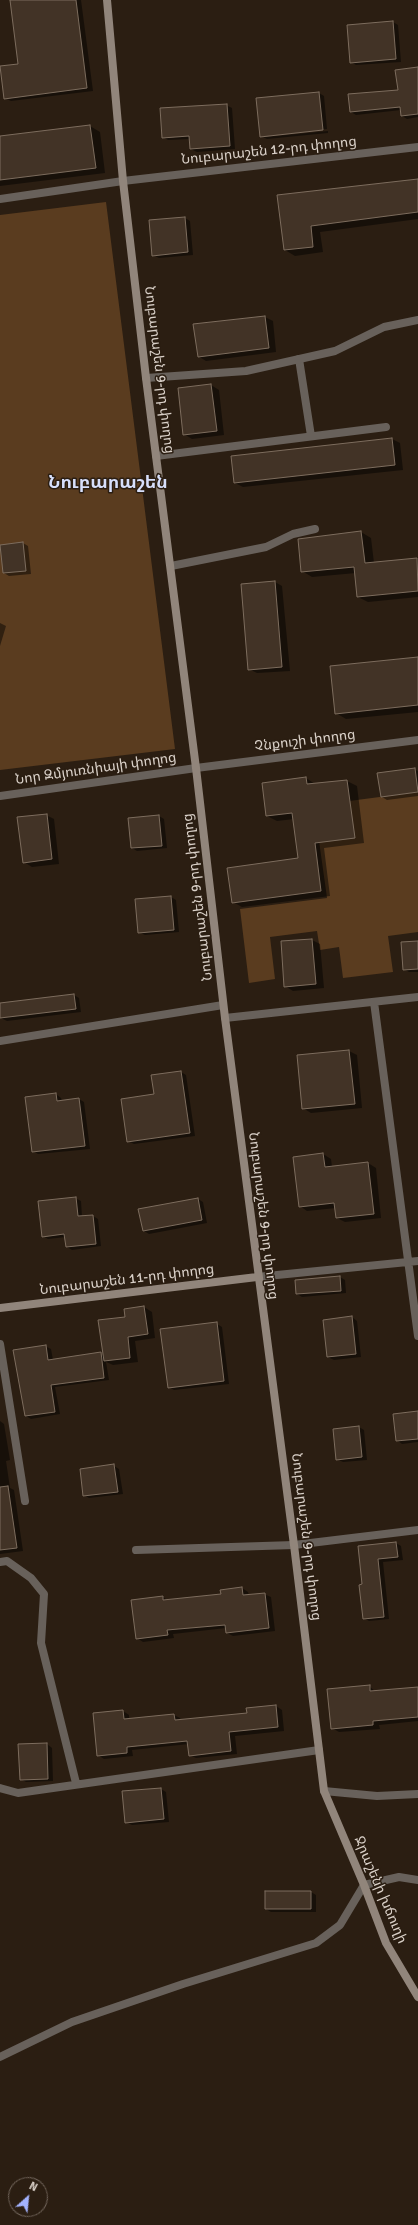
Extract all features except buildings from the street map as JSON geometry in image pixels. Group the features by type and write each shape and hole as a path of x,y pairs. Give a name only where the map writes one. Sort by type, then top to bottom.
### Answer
{"main road":[{"name":"Նուբարաշեն 9-րդ փողոց","path":"107,0 123,180 146,378 196,768 223,1005 294,1545 324,1791"},
{"name":"Նուբարաշեն 11-րդ փողոց","path":"0,1308 258,1277"},
{"name":"Ջրաշենի խճուղի","path":"324,1791 364,1885 386,1943 418,1997"}],"street":[{"name":"Նուբարաշեն 12-րդ փողոց","path":"123,180 418,147"},
{"path":"0,199 123,180"},
{"path":"146,378 246,371 335,351 384,327 418,320"},
{"path":"299,359 312,436"},
{"path":"156,456 386,427"},
{"path":"171,566 266,547 293,534 315,529"},
{"name":"Չնքուշի փողոց","path":"196,768 418,740"},
{"name":"Նոր Զմյուռնիայի փողոց","path":"0,796 196,768"},
{"path":"225,1018 418,998"},
{"path":"374,1002 418,1336"},
{"path":"0,1041 223,1005"},
{"path":"258,1277 418,1261"},
{"path":"0,1344 25,1501"},
{"path":"136,1550 294,1545 418,1530"},
{"path":"4,1561 31,1578 44,1594 41,1643 76,1783"},
{"path":"0,1788 18,1793 76,1783 319,1750"},
{"path":"324,1791 376,1796 418,1794"},
{"path":"0,2058 72,2022 183,1984 316,1943 340,1925 364,1885 399,1877 418,1880"}],"shaded area":[{"path":"106,202 175,749 0,770 0,215"},
{"path":"418,792 418,932 388,936 393,972 343,978 339,947 320,950 317,931 270,937 275,979 249,983 240,909 327,898 319,841 349,801"}],"district":[{"name":"Նուբարաշեն","path":"108,483"}]}
